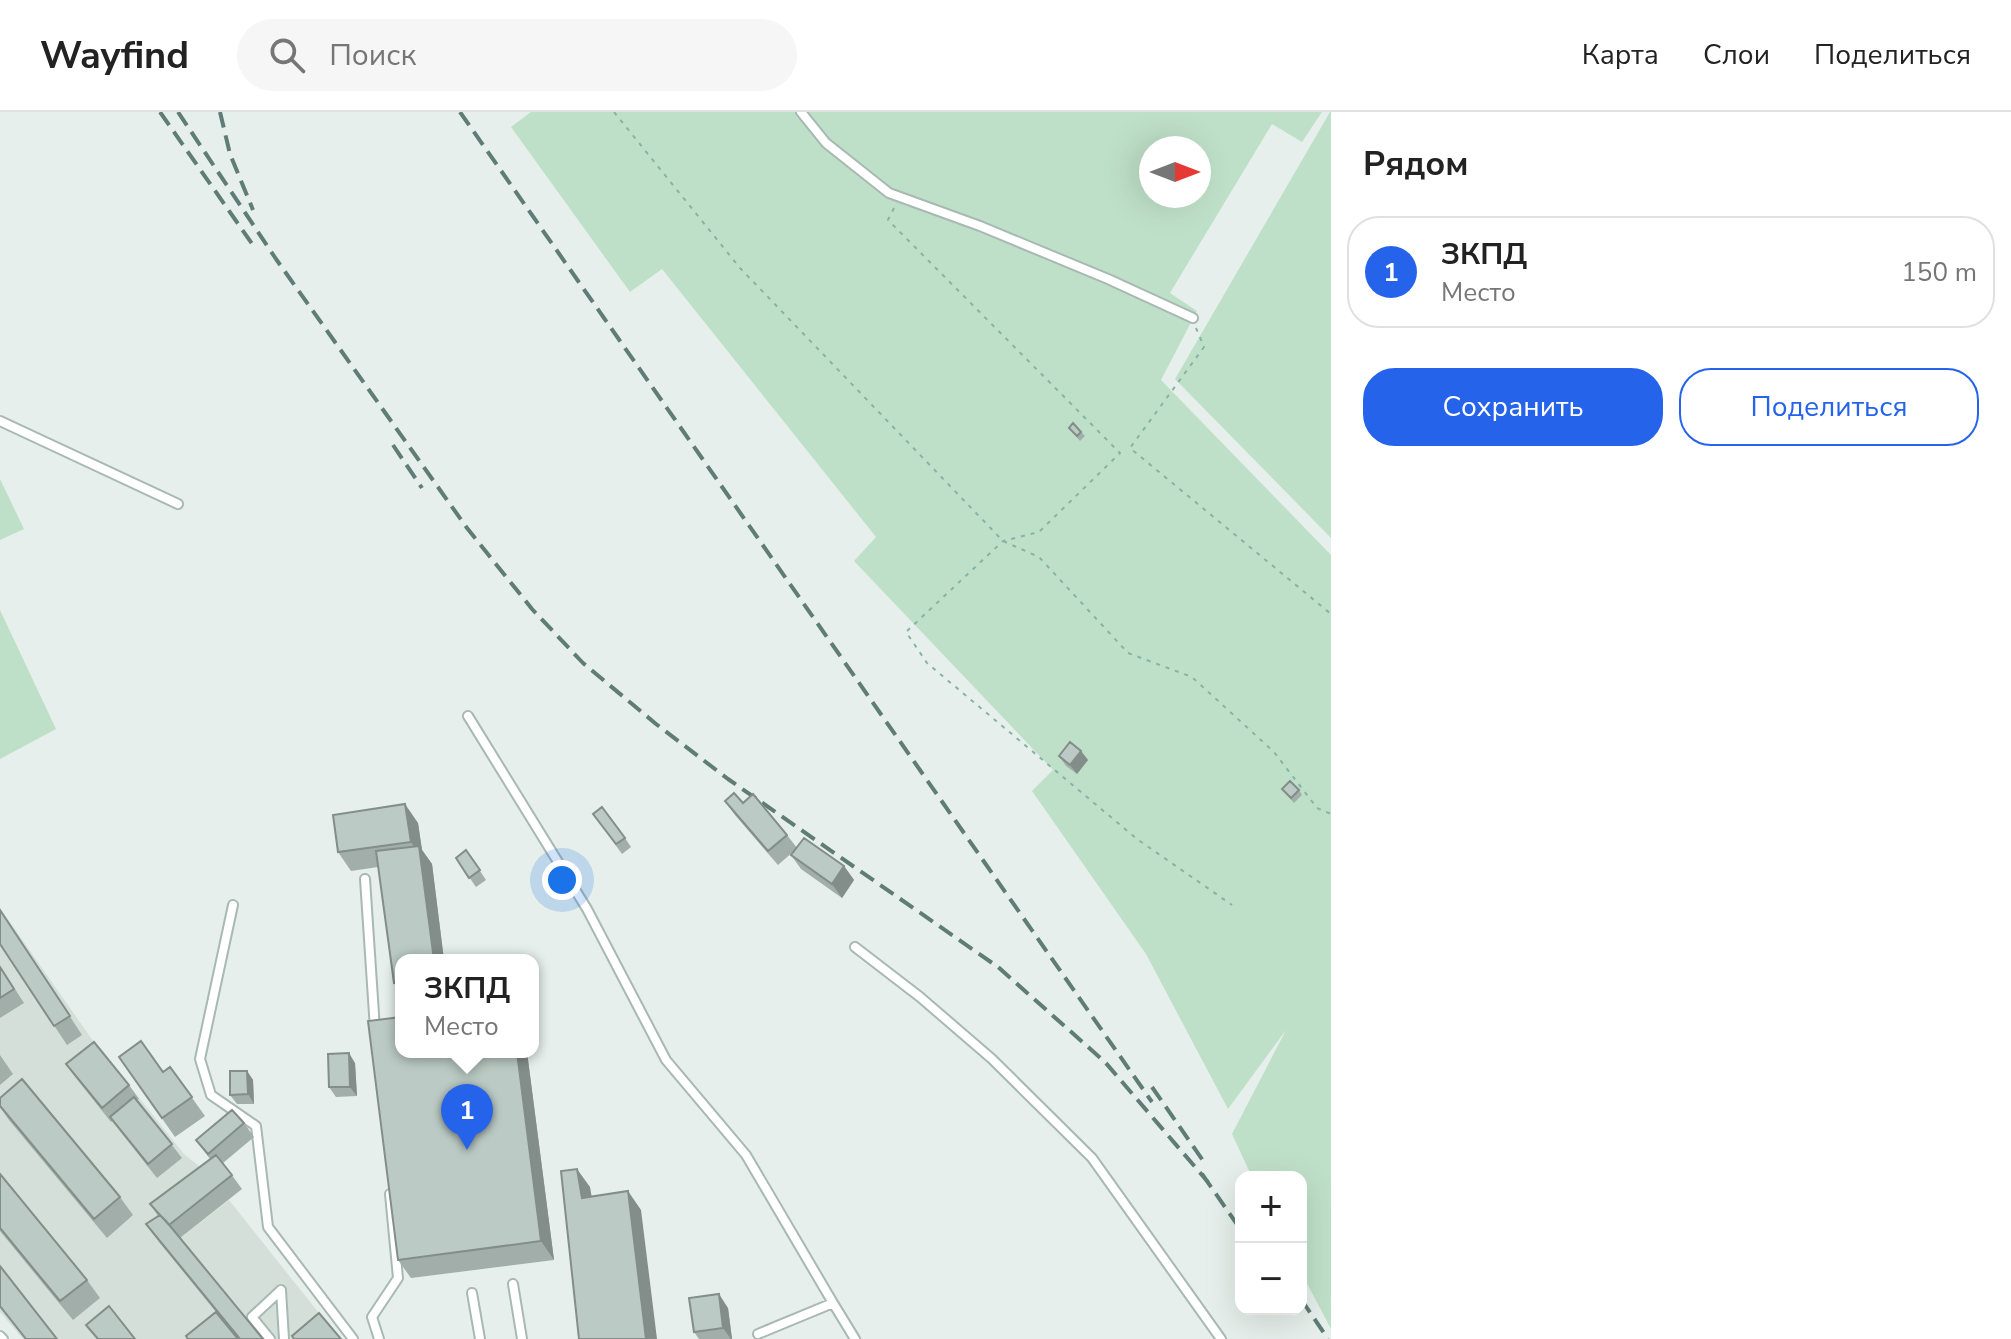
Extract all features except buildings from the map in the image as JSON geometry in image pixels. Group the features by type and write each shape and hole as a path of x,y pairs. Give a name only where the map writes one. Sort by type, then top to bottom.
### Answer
{"lane":[{"path":"801,112 826,143 889,193 980,226 1193,318"},
{"path":"0,421 178,504"},
{"path":"468,716 587,909 666,1060 746,1155 855,1339"},
{"path":"365,879 375,1036"},
{"path":"233,905 200,1059 211,1095 256,1126 268,1227 353,1339"},
{"path":"855,947 920,997 992,1059 1092,1158 1221,1339"},
{"path":"379,1339 372,1317 398,1278 390,1187"},
{"path":"513,1284 522,1339"},
{"path":"270,1339 252,1317 281,1290 284,1339"},
{"path":"472,1293 480,1339"},
{"path":"758,1334 833,1303"}],"path":[{"path":"614,112 740,268 1003,541 1039,557 1128,653 1192,677 1274,752 1317,808 1331,814"},
{"path":"900,197 888,220 1120,453 1039,532 1003,541 906,632 927,663 1137,839 1232,905"},
{"path":"1193,318 1204,347 1130,448 1331,614"}],"shaded area":[{"path":"0,908 91,1038 184,1154 214,1178 160,1218 238,1339 23,1339 0,1312"},
{"path":"229,1200 340,1339 260,1339 179,1239"}],"green space":[{"path":"531,112 1322,112 1302,142 1272,124 1170,293 1197,311 1161,380 1331,555 1331,1329 1307,1283 1307,1171 1249,1171 1232,1134 1286,1030 1228,1109 1146,954 1032,791 1053,770 854,561 876,537 662,269 630,292 511,127"},
{"path":"1331,112 1331,538 1175,379"},
{"path":"0,479 24,529 0,540"},
{"path":"0,610 56,729 0,759"}],"railway":[{"path":"160,112 255,248"},
{"path":"178,112 276,259 467,528 532,609 583,663 728,779 998,967 1105,1062 1208,1182"},
{"path":"220,112 230,154 253,210"},
{"path":"460,112 1152,1102"},
{"path":"393,445 422,488"},
{"path":"1152,1087 1204,1162"},
{"path":"1202,1174 1235,1221"},
{"path":"1307,1308 1328,1339"}],"place":[{"name":"ЗКПД","path":"467,1150"}]}
